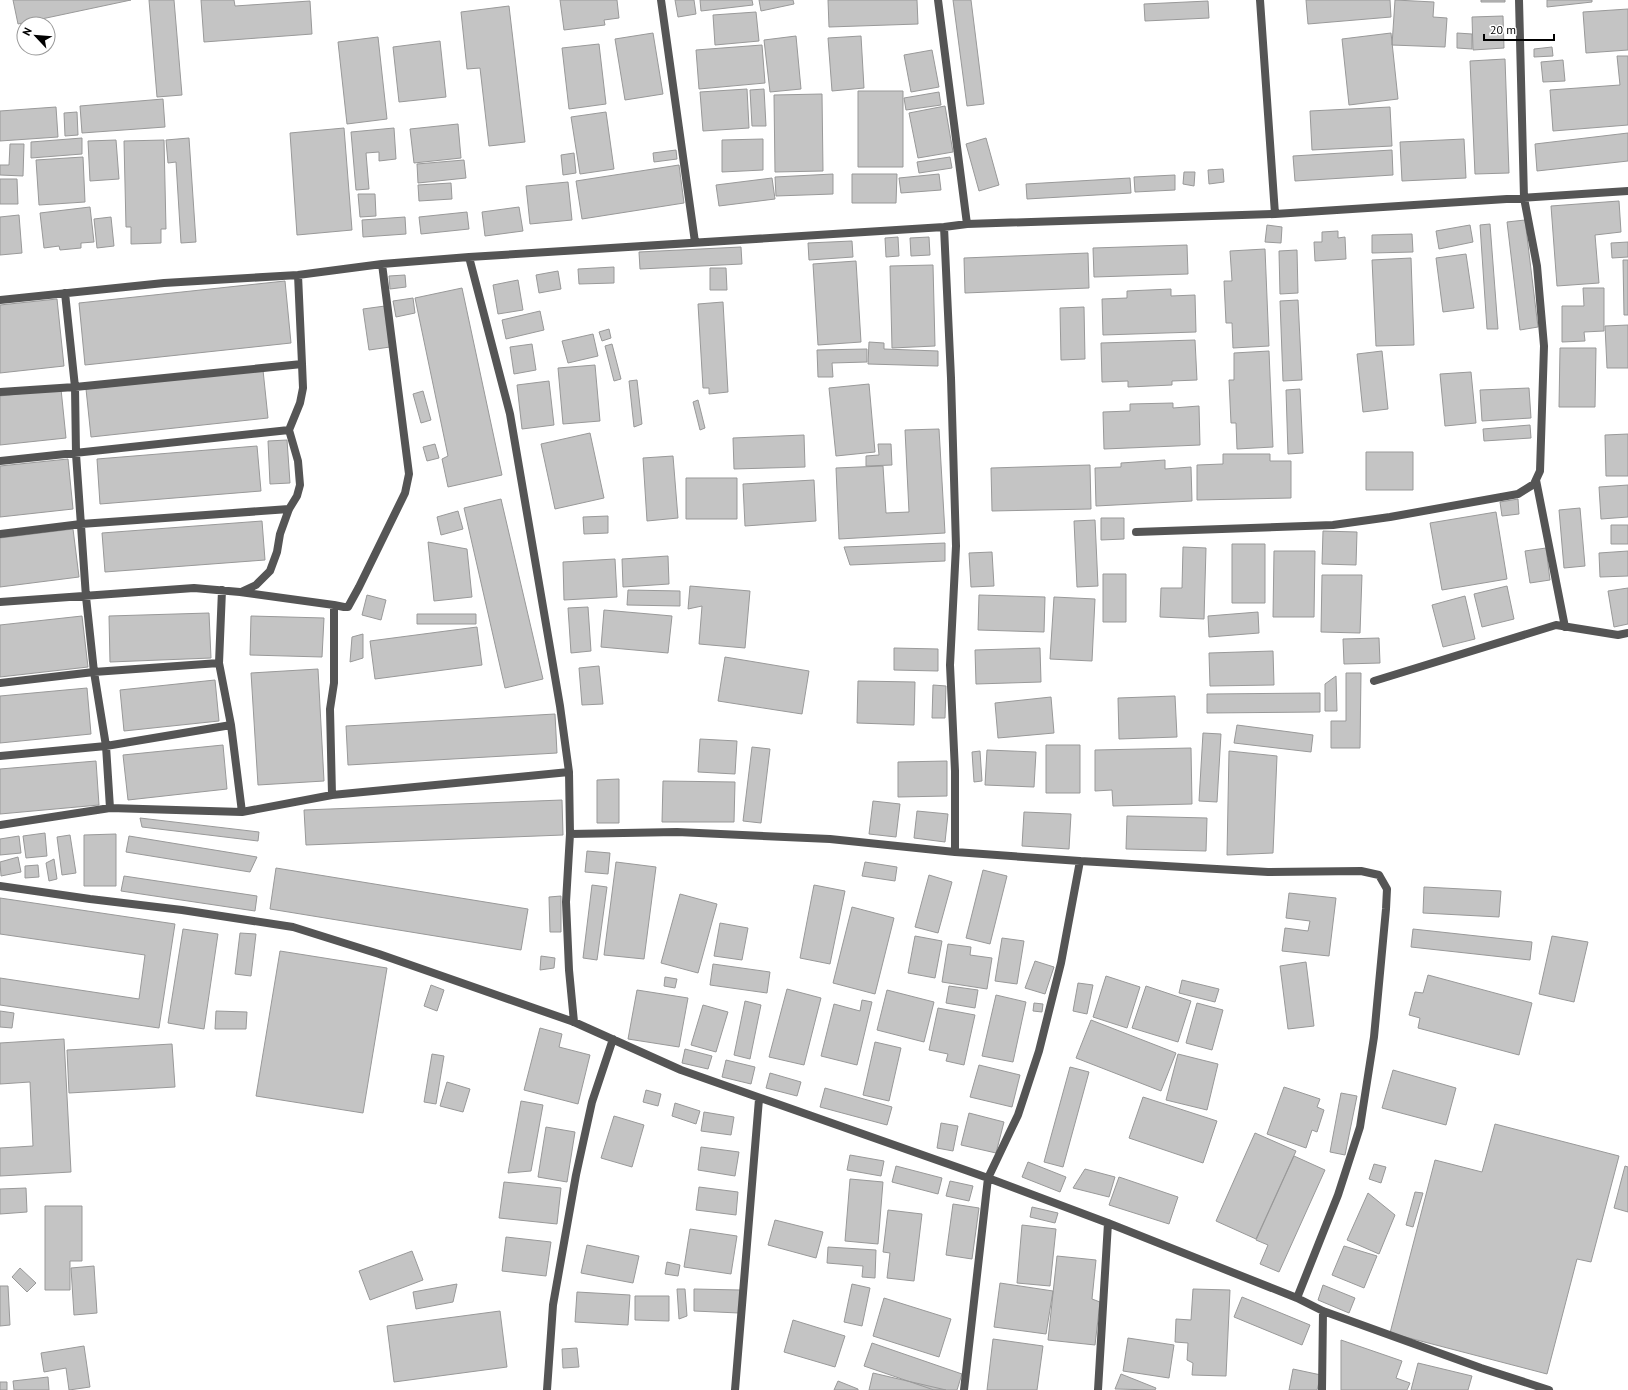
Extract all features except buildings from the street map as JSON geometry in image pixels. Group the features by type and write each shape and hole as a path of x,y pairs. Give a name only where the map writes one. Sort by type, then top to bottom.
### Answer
{"street":[{"path":"660,0 695,242"},
{"path":"938,0 967,224"},
{"path":"1260,0 1275,214"},
{"path":"1136,532 1333,524 1390,517 1518,494 1534,484 1540,471 1544,346 1537,266 1524,198 1519,0"},
{"path":"0,300 164,283 298,275 382,264 469,257 944,228 967,224 1275,214 1628,191"},
{"path":"944,228 951,378 956,546 950,665 955,771 955,852"},
{"path":"469,257 510,414 560,706 569,772 570,834 566,902 569,970 574,1022"},
{"path":"0,602 86,597 194,588 240,592 334,605 344,608 348,607 404,493 409,474 382,264"},
{"path":"240,592 256,585 270,571 277,552 280,534 289,509 297,496 300,485 298,461 289,430 300,403 303,388 298,275"},
{"path":"65,293 75,387 76,454 86,597 94,672 106,746 110,808"},
{"path":"0,392 75,387 302,364"},
{"path":"0,461 289,430"},
{"path":"1536,480 1565,627"},
{"path":"0,534 81,524 289,509"},
{"path":"222,590 219,663 231,725 242,812"},
{"path":"332,795 330,710 334,683 334,605"},
{"path":"1374,681 1556,626 1618,635 1628,633"},
{"path":"0,683 94,672 219,663"},
{"path":"0,756 106,746 231,725"},
{"path":"0,825 110,808 242,812 332,795 569,772"},
{"path":"570,834 677,832 830,839 955,852 1080,861 1268,872 1361,871 1379,875 1387,889 1374,1037 1360,1127 1338,1195 1297,1298"},
{"path":"964,1390 988,1178 1018,1116 1039,1051 1061,963 1080,861"},
{"path":"0,886 196,912 293,927 379,954 574,1022 681,1070 759,1099 988,1178 1108,1223 1297,1298 1323,1311 1481,1368 1549,1390"},
{"path":"547,1390 553,1305 576,1175 592,1102 613,1039"},
{"path":"735,1390 759,1099"},
{"path":"1098,1390 1108,1223"},
{"path":"1322,1390 1323,1311"}]}
